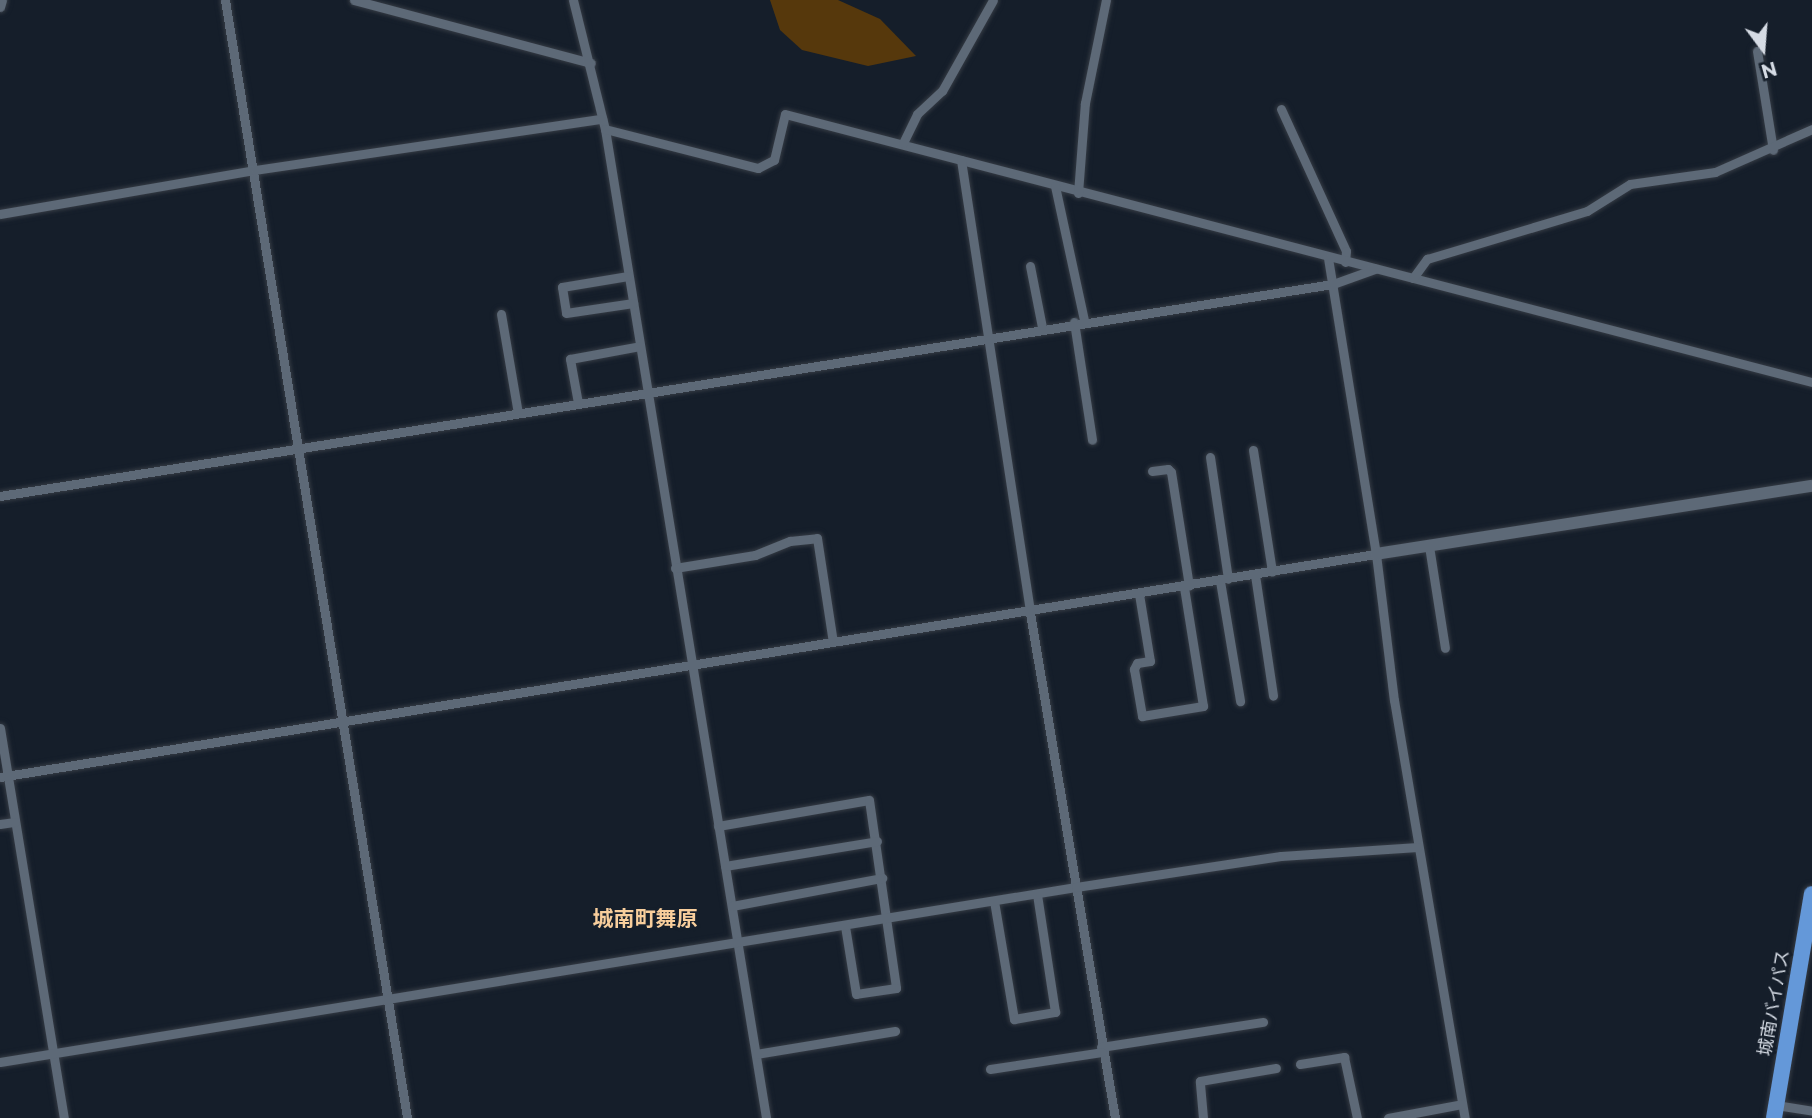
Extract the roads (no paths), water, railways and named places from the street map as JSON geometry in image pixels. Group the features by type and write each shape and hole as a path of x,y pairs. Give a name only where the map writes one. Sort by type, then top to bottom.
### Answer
{"highway":[{"name":"城南バイパス","path":"1775,1111 1809,928 1812,894"}],"street":[{"path":"0,7 2,0"},
{"path":"225,0 256,170 341,721 407,1118"},
{"path":"354,0 591,63"},
{"path":"573,0 591,63 605,129 766,1118"},
{"path":"903,144 917,114 942,91 993,0"},
{"path":"1078,193 1085,103 1106,0"},
{"path":"1757,51 1773,150"},
{"path":"1281,109 1346,251 1345,262"},
{"path":"605,129 758,168 774,160 785,114 1078,193 1812,382"},
{"path":"0,214 256,170 602,119"},
{"path":"1413,278 1416,268 1427,259 1587,211 1630,184 1699,176 1773,150 1812,129"},
{"path":"961,160 1030,613 1101,1050 1115,1118"},
{"path":"1055,186 1079,321 1092,440"},
{"path":"1328,258 1376,554 1418,846 1465,1118"},
{"path":"1030,266 1042,327"},
{"path":"0,496 301,450 1079,321 1333,284 1375,269"},
{"path":"628,276 562,287 566,313 633,303"},
{"path":"501,314 517,413"},
{"path":"578,403 570,359 640,346"},
{"path":"1253,450 1272,572"},
{"path":"1210,457 1240,701"},
{"path":"1139,594 1150,661 1138,663 1134,670 1142,716 1203,706 1171,472 1168,468 1152,471"},
{"path":"4,776 629,676 691,663 1030,613 1376,554 1812,486"},
{"path":"675,568 755,555 790,541 817,538 834,642"},
{"path":"1429,546 1445,648"},
{"path":"1255,575 1273,696"},
{"path":"0,728 4,776 15,822 64,1118"},
{"path":"718,826 869,800 896,988 856,994 845,926"},
{"path":"0,824 15,822"},
{"path":"725,866 877,841"},
{"path":"0,1062 1076,887 1281,856 1418,846"},
{"path":"732,906 882,878"},
{"path":"994,901 1014,1018 1055,1012 1037,894"},
{"path":"990,1069 1262,1022"},
{"path":"756,1054 895,1031"},
{"path":"1300,1064 1344,1057 1348,1060 1357,1118"},
{"path":"1203,1118 1200,1081 1276,1069"},
{"path":"1388,1118 1411,1116 1462,1104"},
{"path":"1775,1111 1812,1111"}],"district":[{"name":"城南町舞原","path":"645,919"}]}
